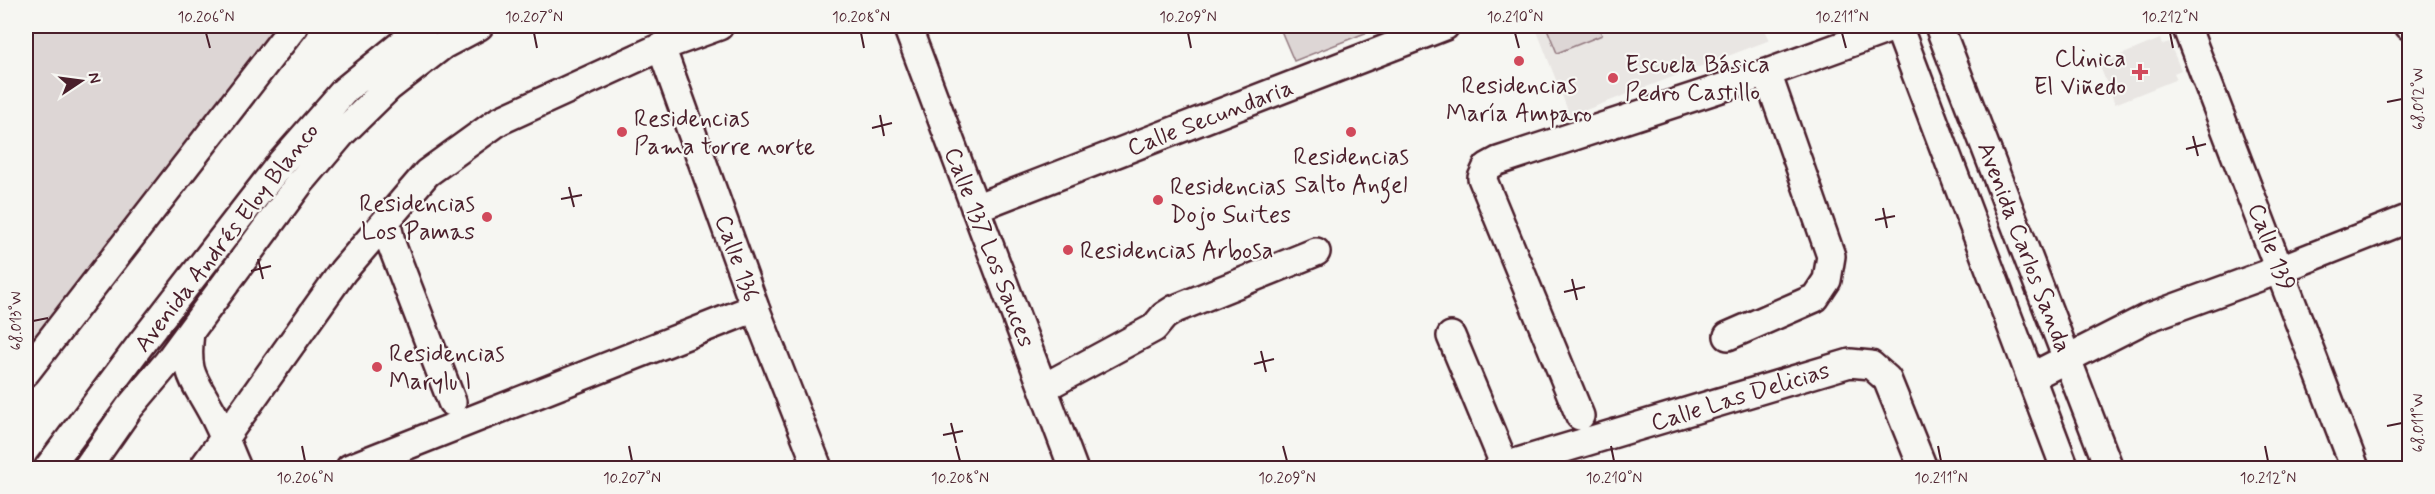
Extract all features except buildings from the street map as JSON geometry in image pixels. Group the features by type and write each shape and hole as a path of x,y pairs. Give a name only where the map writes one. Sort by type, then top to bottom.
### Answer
{"street":[{"path":"26,372 294,26"},
{"name":"Avenida Andrés Eloy Blanco","path":"48,468 281,163 345,90 424,26"},
{"name":"Avenida Andrés Eloy Blanco","path":"87,468 129,408 190,333 299,184 343,132 398,80 443,45 479,26"},
{"path":"203,468 343,271 427,173 499,121 661,47 719,26"},
{"name":"Calle 137 Los Sauces","path":"907,26 1073,468"},
{"name":"Calle Secundaria","path":"975,208 1445,26"},
{"path":"1580,416 1482,178 1486,167 1498,161 1767,73 1898,26"},
{"name":"Avenida Carlos Sanda","path":"1898,26 2065,468"},
{"name":"Avenida Carlos Sanda","path":"1939,26 2109,468"},
{"name":"Calle 139","path":"2186,26 2281,269 2355,468"},
{"name":"Calle 136","path":"661,47 755,308 818,468"},
{"path":"1728,336 1815,298 1827,280 1831,256 1767,73"},
{"path":"2031,377 2069,360 2147,318 2281,269 2409,218"},
{"path":"386,221 392,246 452,402"},
{"path":"1043,388 1154,328 1164,316 1175,309 1317,252"},
{"path":"350,468 755,308"},
{"path":"190,333 188,362 194,383 213,412 237,468"},
{"path":"1451,336 1501,467"},
{"name":"Calle Las Delicias","path":"1501,467 1850,363 1871,365 1887,380 1923,468"},
{"path":"98,404 127,380 141,375 158,374 194,383"}],"shaded area":[{"path":"26,26 276,26 26,361"},
{"path":"1279,26 1383,26 1294,61"},
{"name":"Escuela Básica Pedro Castillo","path":"1535,26 1763,26 1770,40 1570,116"},
{"path":"1546,26 1598,26 1602,35 1557,53"},
{"name":"Clinica El Viñedo","path":"2160,39 2162,45 2169,42 2181,70 2174,73 2177,79 2115,104 2099,64"}],"place":[{"name":"Residencias María Amparo","path":"1519,61"},
{"name":"Clinica El Viñedo","path":"2140,72"},
{"name":"Escuela Básica Pedro Castillo","path":"1613,78"},
{"name":"Residencias Pama torre norte","path":"622,132"},
{"name":"Residencias Salto Angel","path":"1351,132"},
{"name":"Residencias Dojo Suites","path":"1158,200"},
{"name":"Residencias Los Pamas","path":"487,217"},
{"name":"Residencias Arbosa","path":"1068,250"},
{"name":"Residencias Marylu I","path":"377,367"}]}
